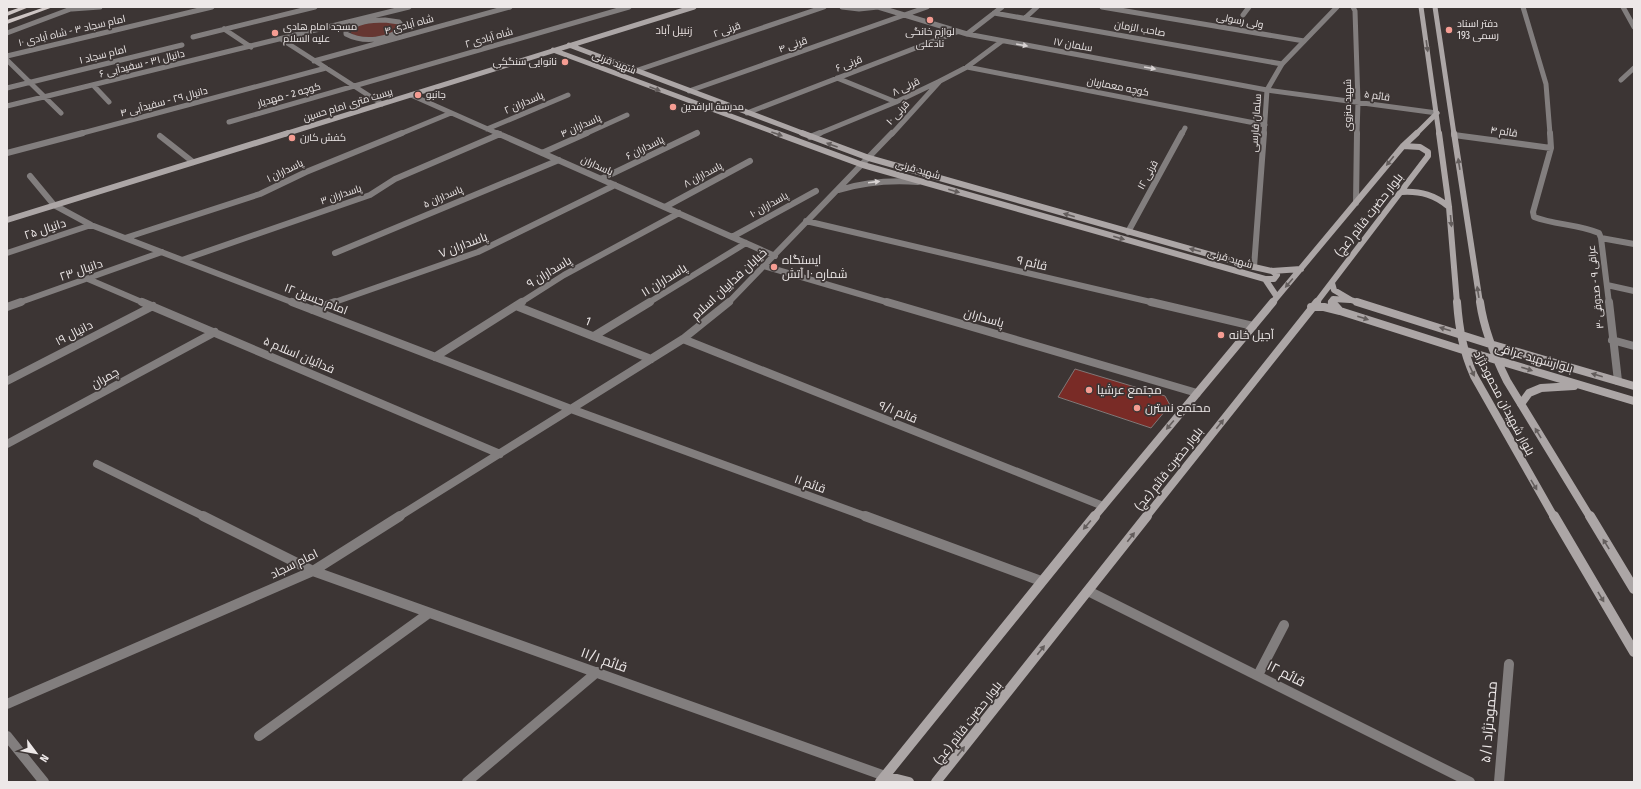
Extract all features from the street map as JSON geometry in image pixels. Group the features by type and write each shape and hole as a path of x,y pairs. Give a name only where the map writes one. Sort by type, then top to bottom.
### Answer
{"main road":[{"path":"7,14 26,7"},
{"path":"7,22 50,7"},
{"name":"بیست متری امام حسین","path":"7,220 694,7"},
{"path":"1421,7 1437,113"},
{"name":"بلوار شهیدان محمودنژاد","path":"1435,7 1483,323 1490,344 1496,359 1521,404 1634,589"},
{"name":"شهید قرنی","path":"569,45 868,158 1254,267 1272,271 1301,269"},
{"name":"شهید قرنی","path":"553,50 862,165 1265,279 1277,298"},
{"name":"بلوار حضرت قائم (عج)","path":"883,779 1041,581 1103,506 1403,146 1437,113"},
{"name":"بلوار شهیدان محمودنژاد","path":"1437,113 1449,207 1458,319 1463,350 1474,376 1532,480 1634,652"},
{"name":"بلوار حضرت قائم (عج)","path":"936,782 1311,307 1332,283 1428,156 1428,152 1420,148 1403,146"},
{"path":"1402,192 1426,193 1440,199 1449,207"},
{"path":"1265,279 1274,279 1277,275 1272,271"},
{"name":"بلوارشهید عراقی","path":"1332,283 1334,290 1351,300 1490,344 1634,386"},
{"path":"1340,311 1331,303 1333,299 1351,300"},
{"name":"بلوارشهید عراقی","path":"1311,307 1324,307 1340,311 1463,350 1634,400"},
{"path":"1521,404 1529,393 1542,388 1563,385 1587,386"},
{"path":"883,779 908,782"}],"street":[{"path":"60,7 70,9 100,7"},
{"path":"7,33 76,7"},
{"name":"امام سجاد ۳ - شاه آبادی ۱۰","path":"7,56 212,7"},
{"path":"193,37 315,7"},
{"path":"362,20 384,20 399,22 402,24 403,27 401,30 391,37 362,39 349,37 346,34 349,28 362,20 409,7"},
{"name":"شاه آبادی ۴","path":"314,61 391,37 510,7"},
{"name":"شاه آبادی ۲","path":"355,86 629,7"},
{"name":"قرنی ۲","path":"635,71 824,7"},
{"path":"842,7 859,9 878,7"},
{"name":"سلمان ۱۷","path":"878,7 957,32 1267,90"},
{"name":"قرنی ۴","path":"689,91 927,7"},
{"path":"967,34 1002,7"},
{"path":"1025,18 1037,7"},
{"name":"ولی رسولی","path":"1102,7 1304,41"},
{"path":"1243,15 1249,7"},
{"name":"سلمان فارسی","path":"1254,267 1267,90 1282,64 1337,7"},
{"name":"شهید منزوی","path":"1353,7 1355,11 1358,102 1356,203"},
{"name":"عراقی ۹ - صدوقی ۳۰","path":"1523,7 1546,84 1551,148 1533,212 1534,217 1542,221 1587,229 1599,233 1601,238 1618,381"},
{"path":"1623,7 1634,27"},
{"name":"صاحب الزمان","path":"994,13 1282,64"},
{"name":"دانیال ۳۱ - سفیدآبی ۶","path":"7,106 362,20"},
{"path":"224,29 251,47"},
{"name":"قرنی ۶","path":"747,113 957,32"},
{"path":"281,39 382,104"},
{"name":"قرنی ۸","path":"810,137 896,102 940,81 967,67 1002,41"},
{"name":"امام سجاد ۱","path":"7,88 182,45"},
{"path":"7,60 61,113"},
{"name":"کوچه معماریان","path":"967,67 1265,125"},
{"name":"دانیال ۲۹ - سفیدآبی ۴","path":"7,153 326,68"},
{"path":"1621,80 1634,68"},
{"path":"837,78 896,102"},
{"name":"قرنی ۱۰","path":"862,165 940,81"},
{"path":"93,85 109,102"},
{"name":"کوچه 2 - مهدیار","path":"229,122 355,86"},
{"name":"قائم ۵","path":"1267,90 1437,113"},
{"name":"پاسداران","path":"411,95 775,256"},
{"name":"پاسداران ۲","path":"487,128 568,95"},
{"name":"پاسداران ۱","path":"125,238 260,194 306,172 451,113"},
{"name":"پاسداران ۴","path":"542,153 628,116"},
{"name":"قرنی ۱۲","path":"1128,232 1185,128"},
{"name":"پاسداران ۶","path":"601,179 697,133"},
{"name":"پاسداران ۳","path":"182,260 370,195 395,179 500,134"},
{"name":"قائم ۴","path":"1454,135 1551,148"},
{"path":"160,136 193,162"},
{"name":"پاسداران ۵","path":"335,253 559,160"},
{"name":"پاسداران ۸","path":"665,207 750,161"},
{"name":"خیابان فداییان اسلام","path":"571,409 683,339 727,304 862,165"},
{"path":"30,176 54,205"},
{"path":"836,191 858,184 882,181 926,183"},
{"name":"پاسداران ۷","path":"312,310 478,252 615,185"},
{"name":"پاسداران ۱۰","path":"732,237 816,191"},
{"name":"امام حسین ۱۲","path":"54,205 90,225 571,409"},
{"name":"پاسداران ۹","path":"435,357 564,275 678,213"},
{"name":"قائم ۹","path":"806,221 1253,326"},
{"name":"دانیال ۲۵","path":"7,253 90,225"},
{"path":"1601,238 1634,244"},
{"name":"پاسداران ۱۱","path":"594,336 746,243"},
{"name":"دانیال ۲۳","path":"7,307 162,252"},
{"name":"پاسداران","path":"764,266 1197,393"},
{"name":"فدائیان اسلام ۵","path":"88,279 500,454"},
{"path":"1607,285 1634,291"},
{"name":"دانیال ۱۹","path":"7,381 153,306"},
{"name":"1","path":"516,306 651,359"},
{"name":"چمران","path":"7,444 215,332"},
{"name":"قائم ۹/۱","path":"683,339 1103,506"},
{"path":"1612,340 1634,346"},
{"name":"امام سجاد","path":"7,704 313,571 571,409"},
{"name":"قائم ۱۱","path":"571,409 1041,581"},
{"name":"قائم ۱۱/۱","path":"97,464 313,571 597,672 883,779"},
{"name":"قائم ۱۲","path":"1088,591 1470,782"},
{"path":"259,736 429,613"},
{"path":"1258,675 1284,625"},
{"name":"محمودنژاد ۵/۱","path":"1499,782 1509,664"},
{"path":"467,782 597,672"},
{"path":"7,736 44,782"}],"shaded area":[{"path":"381,21 399,24 400,27 392,34 380,36 366,37 351,33 351,30 359,25"}],"building":[{"path":"1075,369 1165,396 1170,405 1151,428 1058,397"}],"place":[{"name":"لوازم خانگی نادعلی","path":"930,20"},
{"name":"دفتر اسناد رسمی 193","path":"1449,30"},
{"name":"مسجد امام هادی علیه السلام","path":"275,33"},
{"name":"نانوایی سنگکیِ","path":"565,62"},
{"name":"جانبو","path":"418,95"},
{"name":"مدرسة الرافدین","path":"673,107"},
{"name":"کفش کارن","path":"292,138"},
{"name":"ایستگاه شماره ۱۰ آتش","path":"774,267"},
{"name":"آجیل خانه","path":"1221,335"},
{"name":"مجتمع عرشیا","path":"1089,390"},
{"name":"محتمع نسترن","path":"1137,408"}],"district":[{"name":"زنبیل آباد","path":"674,30"}]}
